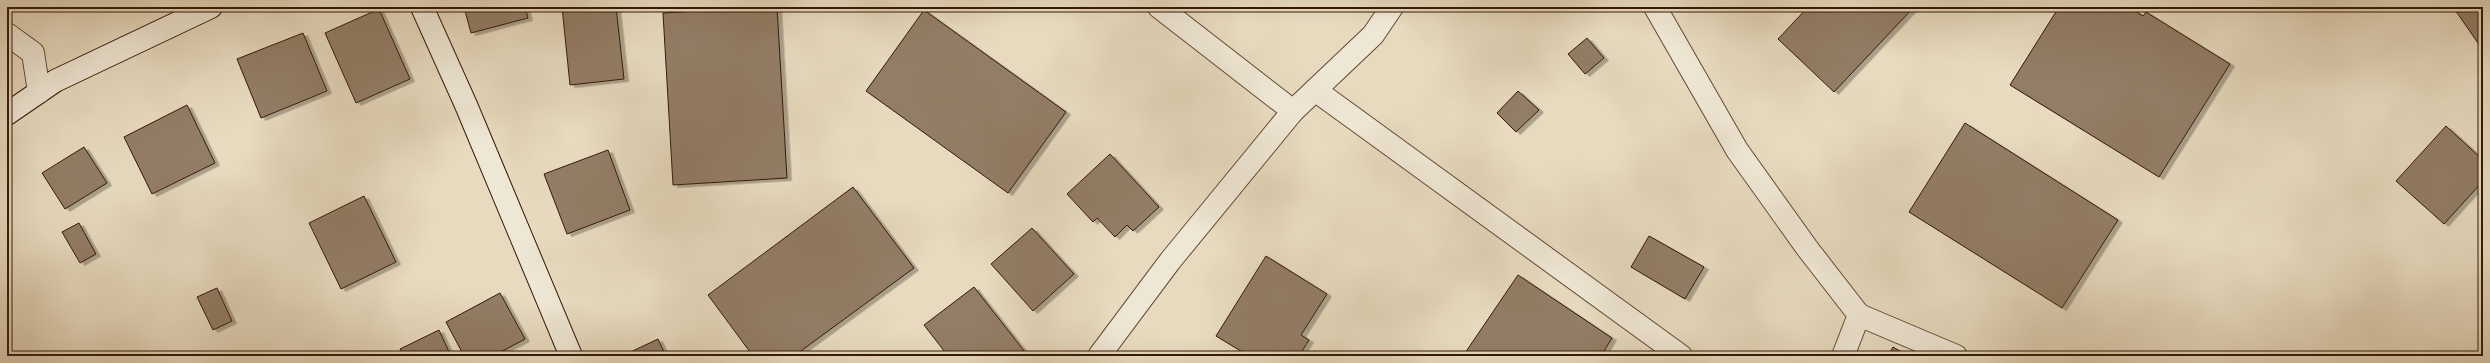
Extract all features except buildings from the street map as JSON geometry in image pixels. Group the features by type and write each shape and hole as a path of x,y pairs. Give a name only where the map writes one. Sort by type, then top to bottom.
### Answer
{"street":[{"path":"7,114 55,81 211,7"},
{"path":"422,7 466,105 571,356"},
{"path":"1159,7 1293,111"},
{"path":"1099,356 1170,261 1293,111 1373,35 1392,7"},
{"path":"1655,7 1737,150 1807,248 1859,315 1956,356"},
{"path":"7,34 33,53 39,92"},
{"path":"1315,90 1681,356"},
{"path":"1843,356 1859,315"}]}
